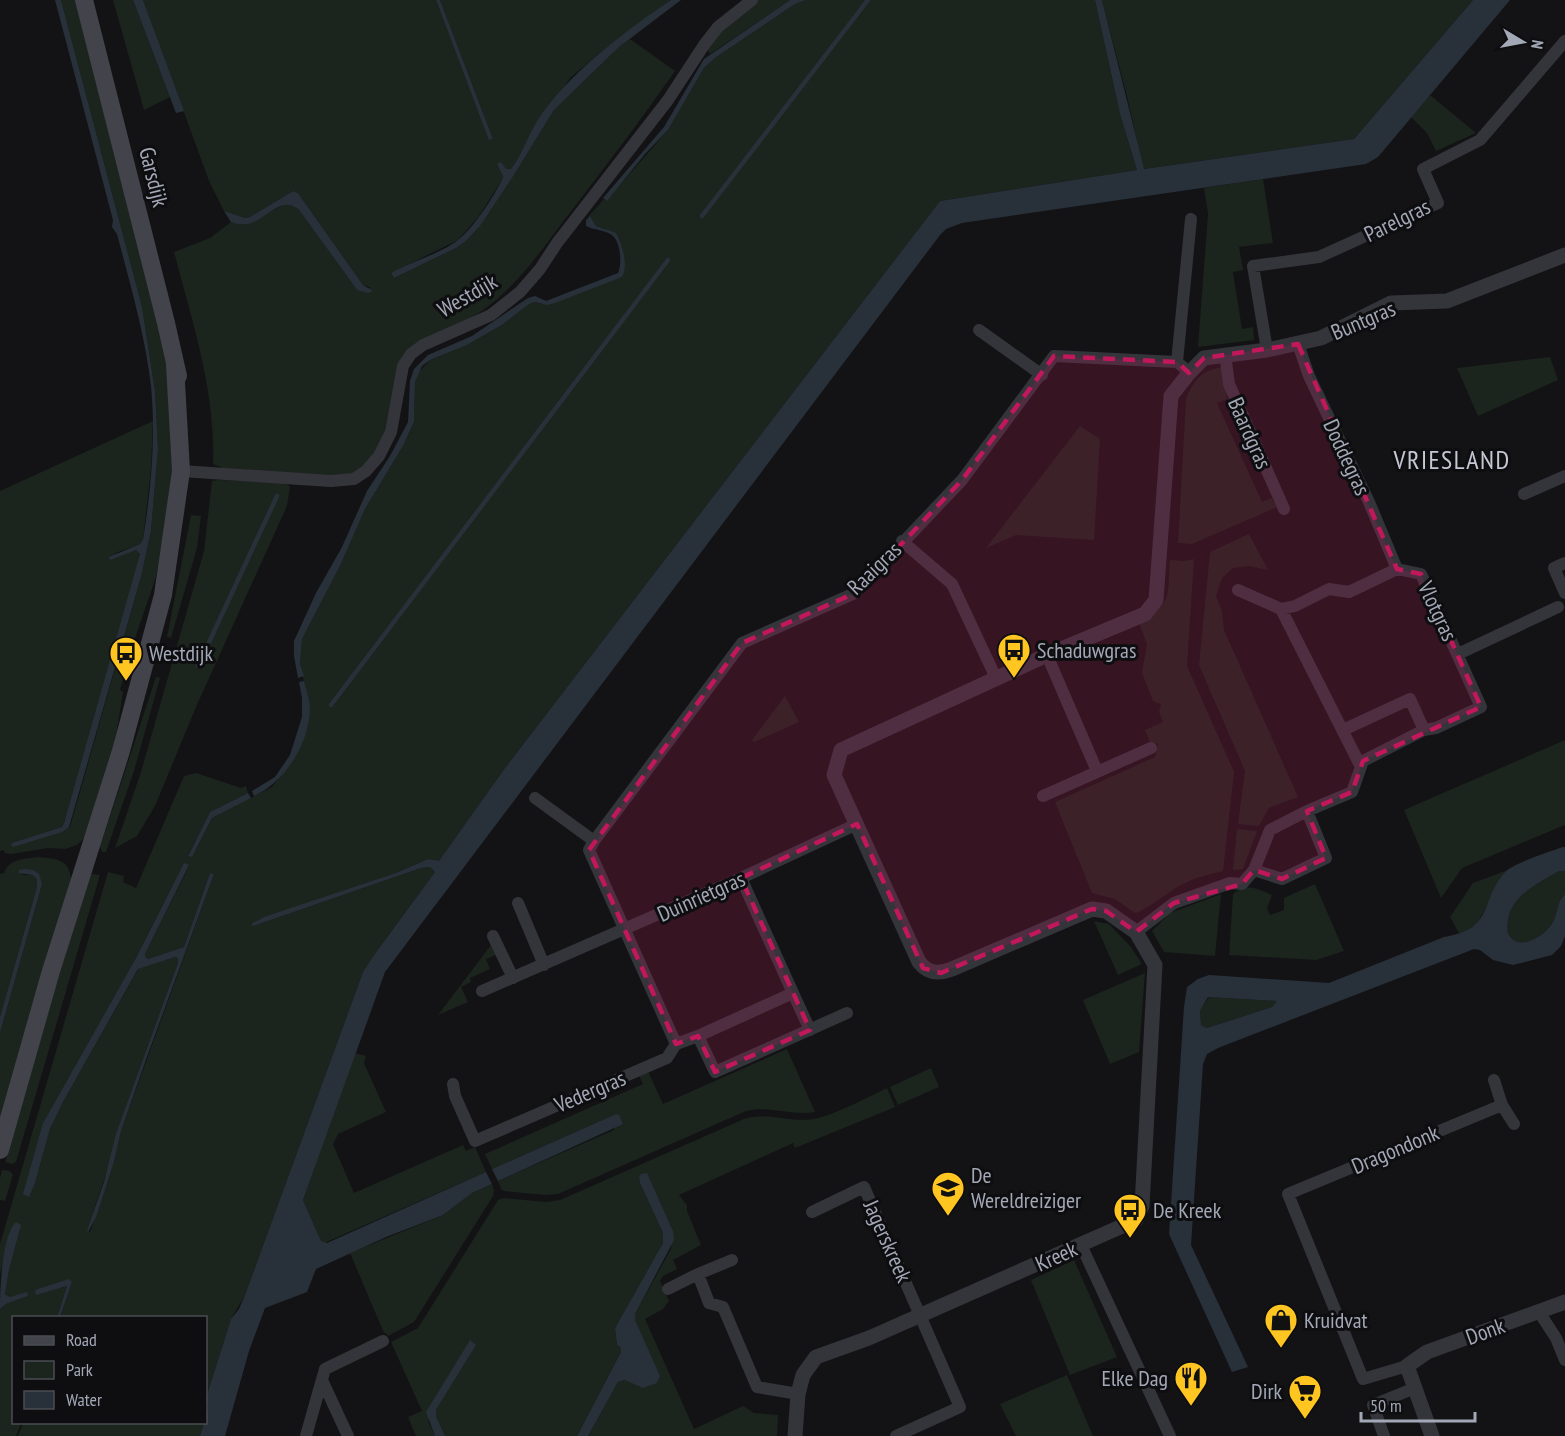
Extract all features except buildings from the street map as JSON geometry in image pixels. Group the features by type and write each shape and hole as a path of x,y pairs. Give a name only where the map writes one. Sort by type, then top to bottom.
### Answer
{"main road":[{"name":"Garsdijk","path":"84,0 184,403 189,435 185,471"},
{"path":"0,1150 51,971 121,751 163,595 185,471"}],"street":[{"name":"Westdijk","path":"185,471 331,481 354,478 366,471 379,456 391,432 403,366 411,354 423,345 491,315 520,292 668,100 718,27 752,0"},
{"name":"Parelgras","path":"1267,350 1253,266 1318,257 1438,203 1424,169 1480,140 1565,41"},
{"path":"1189,373 1177,362 1191,219"},
{"name":"Buntgras","path":"1225,354 1267,350 1321,338 1391,303 1448,301 1565,255"},
{"path":"979,330 1042,375"},
{"name":"Doddegras","path":"1298,344 1309,376 1369,502 1397,569"},
{"path":"1225,354 1204,358 1171,396 1156,600 1145,614 1047,654 841,750 834,775 919,962 929,972 941,974 1092,909 1106,911 1136,932 1174,903 1230,884 1242,884 1254,870 1270,830 1352,792 1363,761 1359,763 1281,609 1238,590"},
{"name":"Baardgras","path":"1225,354 1229,384 1284,509"},
{"name":"Raaigras","path":"594,841 742,643 855,593 962,480 1054,356 1177,362"},
{"path":"1524,494 1565,476"},
{"path":"902,541 952,584 996,678"},
{"path":"1565,563 1554,568 1565,593"},
{"name":"Vlotgras","path":"1281,609 1295,606 1329,589 1349,592 1397,569 1421,574 1481,707 1436,728 1424,730 1363,761"},
{"name":"Vlotgras","path":"1458,654 1558,607"},
{"path":"1047,654 1097,771"},
{"path":"1343,730 1410,699 1424,730"},
{"path":"1043,796 1151,748"},
{"path":"535,798 594,841 589,849 676,1044"},
{"path":"1254,870 1282,879 1326,858 1306,812"},
{"name":"Duinrietgras","path":"482,991 741,878 857,824"},
{"path":"741,878 810,1030"},
{"path":"518,903 544,965"},
{"name":"Kreek","path":"795,1436 798,1394 803,1375 816,1357 869,1338 1136,1220 1142,1206 1155,965 1136,932"},
{"path":"494,936 513,978"},
{"name":"Vedergras","path":"453,1084 455,1096 475,1141 667,1058 676,1044 793,993"},
{"path":"698,1036 715,1072 847,1014"},
{"path":"1494,1080 1502,1105 1514,1124"},
{"name":"Dragondonk","path":"1407,1366 1363,1379 1288,1194 1502,1105"},
{"name":"Jagerskreek","path":"812,1212 864,1187 921,1315"},
{"path":"1081,1245 1170,1436"},
{"path":"668,1289 732,1260"},
{"path":"698,1274 709,1303 723,1307 757,1387 798,1394"},
{"name":"Donk","path":"1407,1366 1427,1352 1565,1302"},
{"path":"1539,1312 1556,1338 1565,1360"},
{"path":"896,1436 960,1407 921,1315"},
{"path":"306,1436 325,1369 383,1341"},
{"path":"1407,1366 1432,1436"},
{"path":"322,1380 348,1436"},
{"path":"1384,1436 1373,1406 1415,1388"}],"highlighted area":[{"path":"1298,344 1397,569 1421,574 1481,707 1363,761 1352,792 1307,811 1326,858 1282,879 1254,870 1242,884 1174,903 1136,932 1106,911 1092,909 941,973 923,968 857,824 741,878 810,1030 715,1072 698,1036 676,1044 589,850 742,643 855,593 962,480 1054,356 1177,362 1189,373 1204,358"}],"green space":[{"path":"61,0 75,0 168,366 174,472 156,577 120,690 123,692 114,749 86,836 77,845 65,849 48,848 11,854 0,851 0,491 153,421 151,468 143,540 140,544 113,554 136,550 139,551 140,559 64,823 62,827 13,843 70,827 141,577 151,531 158,449 155,390 142,307"},
{"path":"113,0 133,0 170,97 144,110"},
{"path":"143,0 436,0 490,140 493,139 440,0 671,0 608,46 570,78 511,169 506,170 497,164 503,176 502,180 479,216 458,240 391,273 394,278 466,241 480,226 554,110 619,47 630,39 675,71 542,250 513,284 491,304 473,316 414,344 393,415 385,434 366,464 354,474 342,477 223,468 213,464 211,410 207,383 174,252 210,238 231,222 244,225 287,203 299,210 357,290 371,288 363,285 298,193 293,191 250,217 245,218 224,211 209,181"},
{"path":"758,0 790,0 710,54 706,47 722,29"},
{"path":"806,0 1095,0 1120,114 1137,170 940,201 505,768 439,862 428,859 396,873 251,924 253,926 421,868 430,867 435,872 363,972 245,1295 231,1319 207,1395 207,1316 60,1316 72,1282 37,1294 67,1286 57,1316 12,1316 12,1424 21,1424 16,1436 0,1436 0,1309 6,1304 28,1296 10,1297 5,1294 20,1229 10,1230 0,1275 0,1244 108,872 124,876 123,882 136,888 184,776 196,773 241,788 246,786 248,793 210,812 188,855 192,857 212,818 272,787 295,757 306,731 310,709 300,664 302,639 340,566 365,509 403,446 414,423 417,374 430,360 485,335 529,304 535,302 541,304 622,277 622,250 618,238 596,226 590,216 588,217 604,199 606,201 668,130 704,68 715,58 795,4","holes":["184,863 189,866 145,956 148,959 184,947 210,873 214,874 121,1131 114,1162 90,1232 87,1230 178,958 139,968 63,1102 50,1129 35,1183 43,1123 137,956"]},
{"path":"1102,0 1473,0 1354,139 1143,169"},
{"path":"1430,95 1476,133 1436,151 1427,133 1411,117"},
{"path":"1263,179 1273,243 1239,247 1243,270 1233,272 1242,329 1253,327 1254,340 1198,347 1208,214 1204,188"},
{"path":"1550,357 1558,380 1478,416 1457,368"},
{"path":"1223,367 1227,399 1217,403 1262,502 1271,498 1277,507 1192,544 1178,543 1186,399 1199,377 1215,368"},
{"path":"1080,426 1100,439 1094,540 1016,535 986,548"},
{"path":"212,481 285,482 290,487 287,506 196,707 155,806 137,836 115,848 141,772 204,551"},
{"path":"191,515 201,516 197,548 171,638 167,637"},
{"path":"1249,534 1268,570 1249,566 1233,568 1222,578 1216,596 1222,611 1224,630 1298,797 1269,808 1259,826 1238,824 1245,771 1199,665 1210,552"},
{"path":"1194,559 1187,666 1234,772 1223,871 1185,883 1135,913 1115,899 1092,893 1055,802 1155,757 1158,744 1150,742 1145,730 1163,722 1159,712 1161,704 1153,701 1142,673 1147,644 1139,623 1158,610 1166,598 1170,560"},
{"path":"156,677 160,678 134,771 106,852 102,852 100,847"},
{"path":"785,696 799,722 754,742 752,740"},
{"path":"1565,740 1565,825 1462,868 1441,898 1404,810"},
{"path":"1237,829 1257,831 1243,869 1233,870"},
{"path":"38,857 57,860 66,865 71,882 0,1123 0,1033 42,884 33,870 21,875 33,875 37,879 37,887 0,1017 0,874 4,873 14,862"},
{"path":"1505,871 1476,926 1460,935 1450,917 1473,883"},
{"path":"1559,871 1565,871 1565,894 1551,925 1543,934 1532,940 1515,941 1508,934 1508,922 1515,903 1531,888"},
{"path":"92,874 100,875 16,1162 12,1164 5,1162 60,971 89,877"},
{"path":"1315,884 1344,951 1316,960 1229,955 1233,894 1248,887 1272,895 1267,908 1270,915 1284,910 1284,898"},
{"path":"1221,894 1215,956 1164,952 1152,931 1170,913"},
{"path":"1094,921 1109,924 1131,947 1142,964 1118,975"},
{"path":"491,945 496,955 486,959 490,969 470,978 471,982 461,987 468,1002 438,1015"},
{"path":"1145,973 1139,1052 1110,1064 1083,1000"},
{"path":"1209,997 1278,1001 1272,1007 1207,1028 1201,1025 1200,1011"},
{"path":"787,1049 815,1112 797,1113 763,1109 746,1111 558,1194 504,1191 498,1181 614,1130 616,1114 492,1169 485,1154 643,1084 638,1073 647,1069 663,1104"},
{"path":"355,1053 366,1056 364,1063 386,1112 338,1134 333,1144 354,1193 463,1145 466,1151 475,1147 486,1172 324,1243 321,1241 303,1200"},
{"path":"931,1068 939,1087 898,1105 890,1087"},
{"path":"887,1088 895,1107 795,1148 793,1143 679,1195 687,1205 687,1211 701,1245 673,1260 677,1269 663,1276 660,1281 669,1301 663,1309 645,1319 694,1429 743,1406 754,1413 778,1415 777,1436 588,1436 618,1382 625,1380 635,1314 671,1249 673,1231 647,1174 639,1176 640,1183 663,1233 663,1243 615,1328 617,1345 621,1348 621,1352 577,1436 445,1436 436,1416 436,1410 476,1345 428,1421 435,1436 416,1436 408,1417 422,1411 391,1342 418,1328 498,1200 503,1198 547,1202 560,1200 744,1119 761,1116 796,1120 813,1119 840,1110"},
{"path":"2,1170 10,1171 13,1175 5,1201 0,1200"},
{"path":"492,1184 493,1196 414,1322 388,1336 384,1333 350,1253 443,1215 472,1193"},
{"path":"1074,1260 1117,1357 1070,1375 1031,1280"},
{"path":"1067,1375 1093,1436 1016,1436 1000,1404"},
{"path":"22,1424 204,1424 200,1436 18,1436"}],"water":[{"path":"55,0 61,0 142,307 155,391 158,449 151,531 141,577 69,827 62,832 13,847 12,843 62,827 64,823 140,554 136,550 110,560 109,557 140,544 143,540 152,463 151,386 141,328 117,234 112,227 113,220"},
{"path":"133,0 143,0 184,111 176,113"},
{"path":"436,0 440,0 493,139 489,140"},
{"path":"671,0 681,0 619,47 554,110 480,226 466,241 394,278 391,273 443,249 458,240 471,227 502,180 503,176 497,164 501,162 506,169 511,169 538,119 556,96 602,51"},
{"path":"790,0 806,0 795,4 715,58 704,68 668,130 645,154 607,201 603,198 664,127 704,59"},
{"path":"1095,0 1102,0 1144,169 1354,139 1473,0 1510,0 1378,157 1366,164 962,223 946,229 940,235 385,972 303,1200 321,1241 327,1243 486,1172 492,1184 472,1193 443,1215 386,1237 316,1269 307,1292 265,1308 249,1351 225,1436 200,1436 204,1424 207,1424 207,1395 231,1319 239,1309 245,1295 363,972 435,872 430,867 421,868 253,926 251,924 264,917 396,873 428,859 439,861 505,768 940,201 1137,170 1120,114"},
{"path":"293,191 298,193 363,285 373,291 368,293 357,290 299,210 293,206 281,206 258,220 246,224 231,222 224,211 245,218 250,217"},
{"path":"590,216 596,226 616,233 625,261 622,277 555,303 529,304 502,325 467,345 430,360 422,366 415,382 414,422 403,446 365,509 340,566 302,639 300,664 304,676 298,678 294,641 316,593 342,547 367,491 390,456 408,422 410,381 414,369 428,355 472,336 528,298 535,296 546,301 618,273 620,254 616,239 607,232 586,226 586,220"},
{"path":"304,681 310,709 309,722 300,748 285,772 265,790 254,796 252,791 275,777 290,755 302,717 299,682"},
{"path":"248,793 251,798 212,818 192,857 188,856 210,812"},
{"path":"1565,847 1565,871 1559,871 1522,895 1510,912 1508,922 1508,934 1514,940 1526,942 1532,940 1543,934 1551,925 1565,894 1565,936 1561,946 1552,955 1513,965 1493,960 1480,950 1474,949 1207,1054 1203,1064 1191,1245 1248,1367 1232,1372 1169,1234 1187,987 1209,975 1329,983 1471,928 1483,914 1496,884 1508,869","holes":["1208,997 1277,1001 1272,1007 1207,1028 1201,1025 1200,1011"]},
{"path":"184,863 189,865 146,952 145,956 148,959 184,947 210,873 214,874 121,1131 114,1162 96,1217 88,1232 116,1134 178,958 138,969 50,1129 29,1197 23,1194 43,1123 137,956"},
{"path":"25,869 39,874 42,884 0,1033 0,1017 37,887 37,879 33,875 19,873 19,870"},
{"path":"616,1114 619,1115 623,1124 498,1181 492,1169"},
{"path":"647,1173 673,1231 674,1240 635,1314 635,1320 660,1376 657,1383 643,1388 625,1380 618,1382 588,1436 577,1436 621,1352 621,1348 617,1345 615,1328 663,1243 663,1233 640,1183 639,1176"},
{"path":"16,1222 21,1225 5,1294 10,1297 27,1292 28,1296 6,1304 0,1309 5,1250 11,1228"},
{"path":"69,1279 72,1282 60,1316 57,1316 67,1286 36,1295 35,1290"},
{"path":"470,1340 476,1345 436,1410 436,1416 445,1436 435,1436 426,1412"}],"waterway":[{"path":"702,216 868,0"},
{"path":"331,705 668,260"},
{"path":"198,666 277,496"}],"place":[{"name":"Schaduwgras","path":"1014,679"},
{"name":"Westdijk","path":"126,682"},
{"name":"De Wereldreiziger","path":"948,1217"},
{"name":"De Kreek","path":"1130,1239"},
{"name":"Kruidvat","path":"1281,1349"},
{"name":"Elke Dag","path":"1191,1407"},
{"name":"Dirk","path":"1305,1420"}],"district":[{"name":"VRIESLAND","path":"1452,460"}]}
